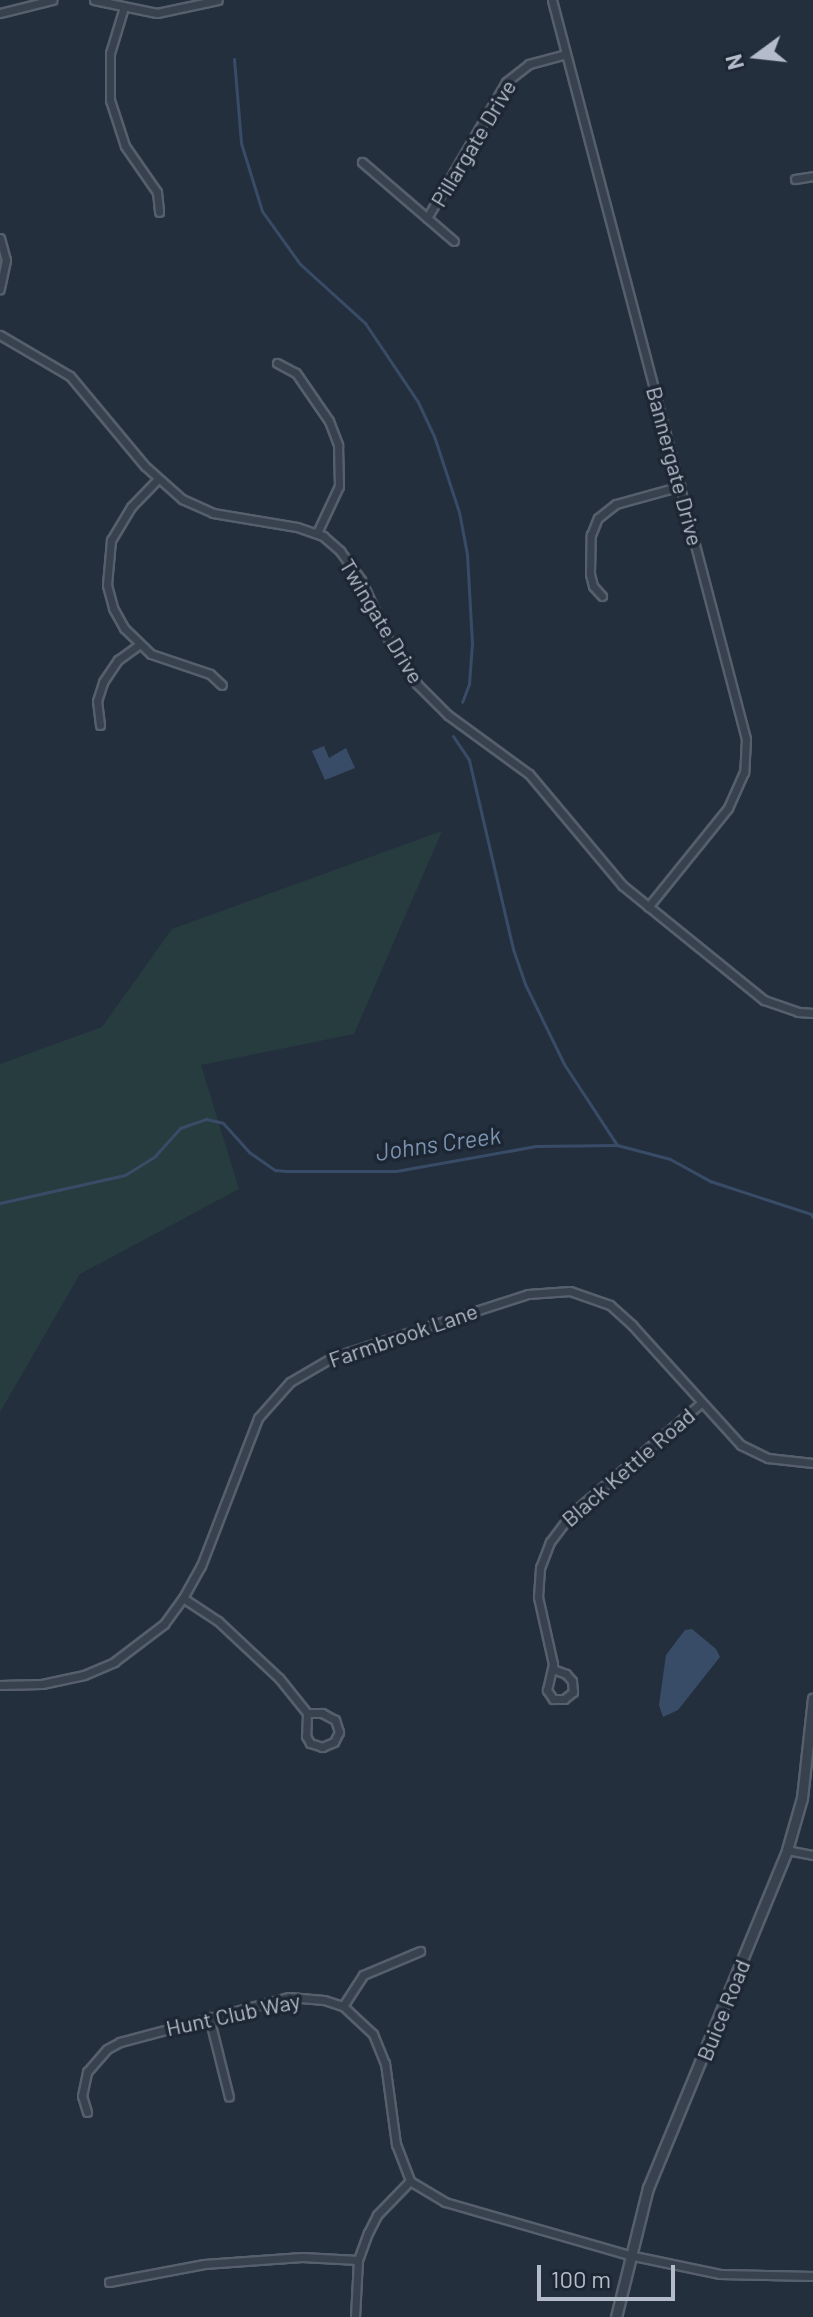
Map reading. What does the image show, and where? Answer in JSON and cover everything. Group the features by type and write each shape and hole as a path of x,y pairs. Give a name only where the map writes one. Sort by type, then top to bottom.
{"street":[{"path":"0,13 52,0"},
{"path":"94,0 169,13 218,0"},
{"name":"Bannergate Drive","path":"552,0 743,722 746,758 740,785 728,808 648,907"},
{"path":"124,7 110,53 110,100 125,146 157,192 159,212"},
{"name":"Pillargate Drive","path":"427,218 506,82 529,64 566,54"},
{"path":"362,162 454,241"},
{"path":"795,179 813,176"},
{"path":"0,238 6,260 0,289"},
{"path":"0,335 70,376 157,480 182,499 213,513 317,533 339,486 338,445 329,421 296,373 277,363"},
{"path":"157,480 121,520 107,561 107,585 113,608 139,645 164,661 210,674 222,685"},
{"path":"602,596 593,586 590,574 591,535 598,518 616,504 681,486"},
{"name":"Twingate Drive","path":"317,533 340,551 353,569 389,641 417,684 448,715 529,774 610,873 764,1000 798,1012 813,1013"},
{"path":"100,725 97,701 103,682 118,660 139,645"},
{"name":"Farmbrook Lane","path":"0,1685 61,1681 114,1662 164,1624 201,1566 245,1444 258,1418 290,1382 333,1357 528,1294 570,1291 598,1299 622,1315 729,1436 755,1453 782,1462 813,1463"},
{"name":"Black Kettle Road","path":"553,1669 566,1674 572,1681 573,1692 567,1698 550,1697 547,1685 553,1669 538,1597 540,1568 550,1542 570,1515 700,1404"},
{"path":"183,1598 251,1649 307,1713 306,1736 310,1743 322,1747 334,1742 339,1732 335,1720 322,1713 307,1713"},
{"name":"Buice Road","path":"616,2317 648,2188 787,1850 802,1798 813,1699"},
{"path":"787,1850 813,1855"},
{"path":"420,1951 363,1975 343,2006 365,2025 379,2045 385,2063 396,2144 410,2181 445,2202 629,2255 720,2274 813,2276"},
{"name":"Hunt Club Way","path":"87,2112 82,2096 84,2079 107,2049 133,2037 289,1997 312,1997 343,2006"},
{"path":"209,2017 229,2097"},
{"path":"355,2317 358,2260 377,2215 410,2181"},
{"path":"109,2282 204,2264 302,2257 358,2260"}],"green space":[{"path":"442,831 354,1034 201,1065 239,1189 80,1274 0,1412 0,1064 102,1027 172,929"}],"water":[{"path":"324,746 329,758 346,748 355,768 325,780 312,751"},
{"path":"692,1629 716,1649 720,1657 678,1710 663,1717 659,1705 666,1655 685,1630"}],"waterway":[{"path":"234,59 241,143 262,211 300,264 365,323 418,402 434,436 459,512 467,554 472,643 469,684 462,702"},
{"path":"453,736 469,760 513,949 525,984 564,1064 617,1145"},
{"name":"Johns Creek","path":"0,1203 125,1175 155,1156 180,1128 206,1119 223,1123 249,1152 275,1170 286,1171 396,1171 536,1146 617,1145 670,1159 710,1181 811,1214 813,1218"}]}
